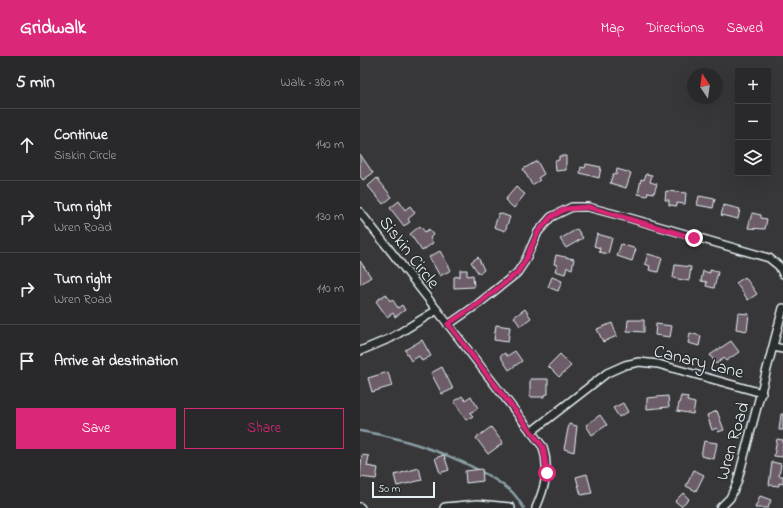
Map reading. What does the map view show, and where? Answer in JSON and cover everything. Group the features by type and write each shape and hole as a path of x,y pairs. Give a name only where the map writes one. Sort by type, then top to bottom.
{"street":[{"path":"448,324 478,304 517,273 525,261 533,240 551,217 572,207 588,207 769,258 779,266 783,274"},
{"name":"Siskin Circle","path":"360,212 543,447 547,464 546,482 536,508"},
{"name":"Wren Road","path":"720,508 730,498 737,483 762,393 783,308"},
{"name":"Siskin Circle","path":"360,351 391,338 437,310"},
{"path":"774,347 783,349"},
{"name":"Canary Lane","path":"531,432 608,373 625,365 639,362 658,364 762,393"},
{"path":"445,508 478,505 510,508"}],"building":[{"path":"360,154 373,173 363,180 360,176"},
{"path":"559,156 566,156 566,170 556,171 555,161 559,160"},
{"path":"537,161 544,174 538,178 540,180 532,185 523,169"},
{"path":"586,164 601,167 599,178 580,173 581,167 585,168"},
{"path":"617,169 631,173 626,188 610,183 613,174 616,175"},
{"path":"646,174 652,175 650,182 657,184 654,193 648,192 647,196 638,194 641,179 644,180"},
{"path":"377,178 392,197 383,204 368,186"},
{"path":"516,187 525,194 514,208 505,200"},
{"path":"666,191 686,193 685,204 677,203 677,206 669,205 669,200 665,200"},
{"path":"699,196 715,199 713,208 697,205"},
{"path":"399,201 405,210 410,206 415,213 408,219 410,222 404,226 390,208"},
{"path":"724,205 740,209 738,219 721,215"},
{"path":"499,213 510,217 505,231 494,227"},
{"path":"752,213 761,215 761,218 767,219 765,229 748,228"},
{"path":"420,226 425,232 429,229 433,235 430,238 433,243 422,251 410,234"},
{"path":"577,229 583,238 566,248 560,239"},
{"path":"597,234 612,238 608,254 599,252 600,248 594,246"},
{"path":"621,244 636,249 632,261 617,256"},
{"path":"440,251 451,270 440,276 429,257"},
{"path":"648,254 662,258 658,272 649,270 650,266 645,264"},
{"path":"556,255 574,259 572,269 567,267 565,274 555,271 557,265 554,264"},
{"path":"478,257 484,270 479,274 471,262"},
{"path":"360,261 371,277 361,284 360,284"},
{"path":"675,265 691,267 689,281 673,278"},
{"path":"460,270 467,270 467,276 473,275 474,287 454,288 454,277 460,276"},
{"path":"710,270 718,272 714,288 706,286 707,282 701,281 703,271 710,273"},
{"path":"552,277 562,281 558,291 548,287"},
{"path":"745,277 757,294 748,300 736,283"},
{"path":"386,294 390,301 392,299 398,308 402,305 405,310 395,317 393,313 387,317 376,301"},
{"path":"525,309 531,318 520,326 514,317"},
{"path":"738,313 749,314 747,331 736,329"},
{"path":"628,320 644,320 644,332 627,331"},
{"path":"612,323 617,336 603,342 597,329"},
{"path":"656,324 672,326 670,337 655,335"},
{"path":"496,325 510,327 508,342 494,340"},
{"path":"690,333 701,336 699,346 688,343"},
{"path":"422,340 431,356 422,361 419,356 411,361 405,350"},
{"path":"731,341 739,352 726,361 724,358 716,364 710,355"},
{"path":"515,351 522,361 509,370 500,356 505,353 507,356"},
{"path":"560,354 571,366 559,377 548,366"},
{"path":"442,367 453,389 442,394 431,373"},
{"path":"388,372 392,386 372,392 368,378"},
{"path":"530,379 548,379 548,394 544,395 544,397 530,397"},
{"path":"462,396 465,400 471,396 478,408 470,413 473,416 466,420 454,401"},
{"path":"668,396 669,407 647,409 647,398"},
{"path":"681,396 688,397 687,401 695,403 693,414 677,411"},
{"path":"623,403 628,412 619,417 613,408"},
{"path":"717,411 724,430 718,432 717,428 712,430 707,415"},
{"path":"781,414 783,414 783,430 779,430"},
{"path":"600,415 607,425 592,435 586,425"},
{"path":"569,424 577,426 574,452 564,449"},
{"path":"491,427 503,443 488,454 476,438"},
{"path":"777,439 783,440 783,457 774,456"},
{"path":"704,441 717,443 714,459 701,456"},
{"path":"362,455 369,456 367,466 378,468 376,479 360,477"},
{"path":"444,455 449,470 440,473 435,458"},
{"path":"772,462 781,464 779,476 783,476 783,484 779,483 779,486 769,485"},
{"path":"419,468 422,480 397,486 394,475"},
{"path":"482,469 483,481 466,483 465,471"},
{"path":"694,470 704,475 696,491 686,486"},
{"path":"587,474 592,493 581,495 576,477"},
{"path":"683,493 689,499 681,506 675,501"},
{"path":"760,496 771,500 768,508 755,508"}],"waterway":[{"path":"360,431 379,434 419,445 459,461 496,480 511,491 524,508"}],"route":[{"path":"547,473 547,464 543,447 448,324 478,304 517,273 525,261 533,240 538,232 551,217 557,212 565,209 580,206 588,207 694,238"}]}
